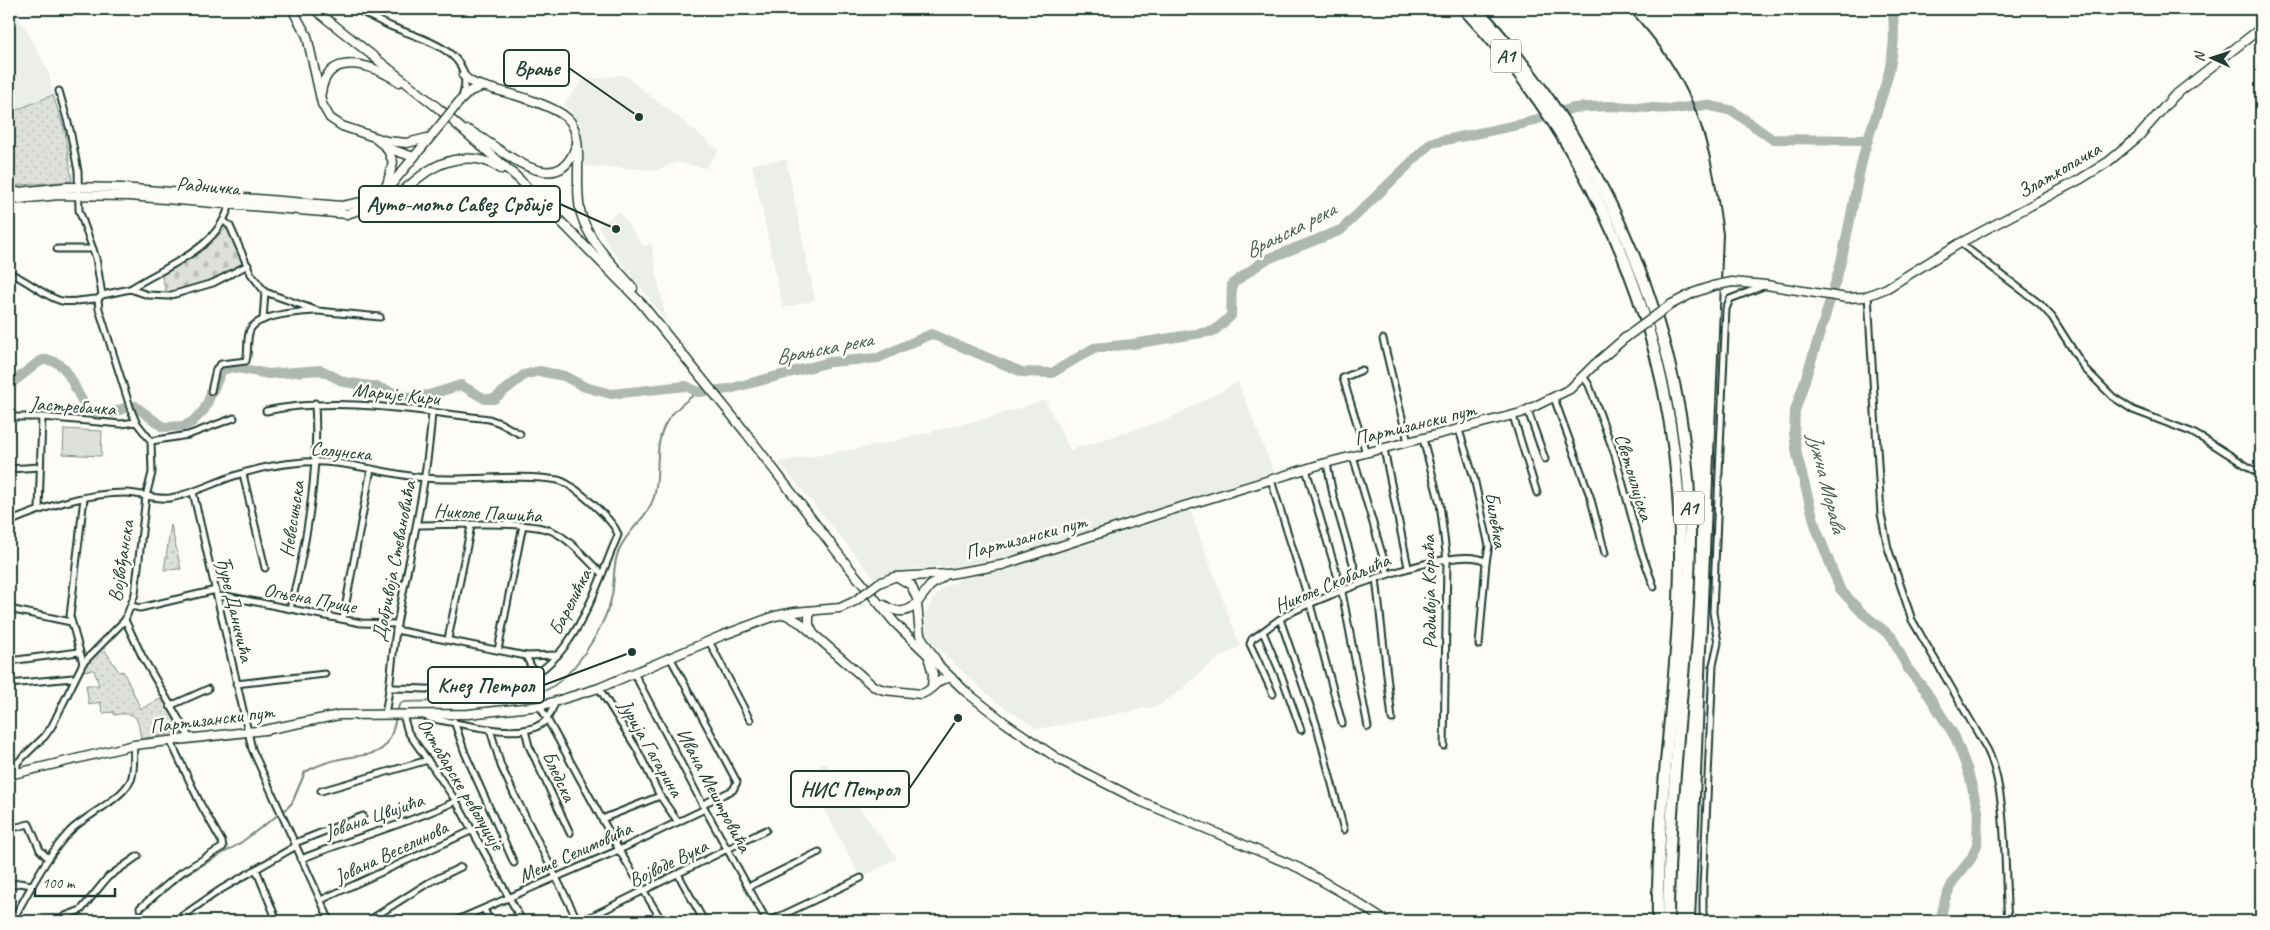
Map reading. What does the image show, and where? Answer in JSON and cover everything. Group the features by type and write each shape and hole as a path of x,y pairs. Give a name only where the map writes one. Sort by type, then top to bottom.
{"highway":[{"name":"A1","path":"1464,9 1547,104"},
{"name":"A1","path":"1477,9 1514,51 1547,104 1599,180 1630,247 1650,298 1672,376 1684,441 1690,535 1689,594 1672,804 1668,921"},
{"name":"A1","path":"1559,122 1599,203 1634,284 1663,378 1674,445 1680,562 1662,806 1658,921"}],"main road":[{"path":"292,9 307,36 321,100 326,112 336,123 374,137 407,143 429,137"},
{"path":"314,9 461,128 537,198 641,303 847,565 938,667 1004,722 1060,760 1140,801 1299,868 1343,893 1385,921"},
{"name":"Златкопачка","path":"1794,289 1848,298 1868,295 1896,283 1960,243 2093,172 2123,150 2143,132 2152,120 2185,87 2261,28"},
{"path":"321,100 322,86 327,76 336,68 349,64 374,67 405,86 415,89"},
{"path":"463,75 471,83 518,96 562,114 571,123 577,137 578,200 585,226 599,248 632,287 641,303"},
{"name":"Радничка","path":"9,193 138,189 338,214 352,213 372,205 460,101 472,89 485,86"},
{"path":"461,128 477,135 521,165 542,171 555,169 567,162 575,149 577,137"},
{"path":"374,137 388,148 414,157"},
{"path":"388,148 393,162 390,183"},
{"path":"338,214 356,215 378,208 430,168 462,159 479,159 492,163 537,198"},
{"name":"Радничка","path":"230,200 349,205 372,196 390,183"},
{"name":"Радничка","path":"9,200 78,191"},
{"name":"Партизански пут","path":"9,774 134,746 189,737 248,732 339,715 482,714 556,702 599,688 709,641 785,614 845,606 879,583 897,576 948,574 1014,562 1168,510 1306,469 1513,416 1570,389 1625,338 1670,305 1693,293 1712,286 1732,282 1794,289"},
{"path":"878,602 898,612 909,610 918,602 930,586 948,574"},
{"path":"897,576 911,585 918,602 920,635 938,667"},
{"path":"809,611 809,625 814,634"},
{"path":"785,614 814,634 877,688 921,694 928,692 941,679 951,678"},
{"path":"928,657 933,674 932,687"}],"street":[{"path":"357,9 384,23 446,49 457,61 463,75 464,89 460,101"},
{"path":"59,91 70,130 80,216 93,249 100,297 99,309 128,403 136,422 150,441 188,435 234,418"},
{"path":"9,273 18,276 61,301 100,297 130,290 208,241 224,222 230,200"},
{"path":"224,222 230,226 256,282 265,292 318,311"},
{"path":"1960,243 2040,304 2064,332 2085,369 2113,397 2133,410 2190,432 2214,445 2261,476"},
{"path":"57,249 93,249"},
{"path":"130,290 148,295 168,296 213,283 248,265"},
{"path":"9,280 18,276"},
{"path":"1703,921 1702,888 1713,665 1718,643 1713,612 1726,309 1730,299 1766,285"},
{"path":"263,320 265,292"},
{"path":"1868,295 1881,514 1888,548 1917,629 1987,749 1995,768 2000,795 2008,921"},
{"path":"211,391 216,369 221,364 246,361 250,330 263,320 286,314 318,311 380,318"},
{"path":"1383,339 1408,442"},
{"path":"1362,370 1345,375 1343,378 1366,453"},
{"name":"Светоилијска","path":"1583,376 1589,385 1615,455 1641,551 1654,587"},
{"path":"1554,398 1590,496 1605,553"},
{"name":"Марије Кири","path":"266,411 315,403 359,405 489,419 520,434"},
{"name":"Невесињска","path":"290,609 308,530 316,462 315,403"},
{"path":"1528,410 1545,459"},
{"name":"Добривоја Стевановића","path":"386,714 390,688 391,658 425,478 432,413"},
{"path":"1513,416 1537,493"},
{"name":"Јастребачка","path":"9,417 42,417 121,424 136,422"},
{"path":"39,510 42,417"},
{"name":"Билећка","path":"1459,430 1474,478 1489,546 1486,562 1480,645"},
{"name":"Радивоја Кораћа","path":"1423,439 1438,498 1447,560 1444,746"},
{"name":"Војвођанска","path":"150,441 152,473 146,496 132,606 125,620 170,706 189,737"},
{"path":"1384,449 1408,567"},
{"path":"1354,456 1388,574"},
{"name":"Солунска","path":"9,522 39,510 84,498 125,492 164,498 193,492 243,474 276,465 316,462 425,478 538,478 563,481 574,488 614,526 618,535"},
{"path":"1327,463 1332,495 1359,584"},
{"path":"9,469 40,467"},
{"path":"343,619 371,469"},
{"path":"1306,469 1342,592 1368,727"},
{"path":"243,474 264,568"},
{"path":"1271,480 1310,604 1342,722"},
{"name":"Ђуре Даничића","path":"193,492 254,755 330,921"},
{"path":"83,663 71,622 84,498"},
{"name":"Николе Пашића","path":"417,525 523,526 544,528 558,534 602,574"},
{"path":"448,639 471,526"},
{"path":"498,650 523,526"},
{"name":"Барелићка","path":"390,688 496,688 512,685 530,677 558,655 574,636 618,535"},
{"name":"Николе Скобаљића","path":"1272,694 1250,644 1280,619 1310,604 1359,584 1408,567 1447,560 1479,558 1486,562"},
{"path":"1376,578 1392,719"},
{"path":"132,606 140,608 216,590"},
{"name":"Огњена Прице","path":"217,597 367,624 398,624"},
{"path":"9,609 71,622"},
{"path":"1280,619 1316,722 1344,830"},
{"path":"17,772 17,763 45,736 52,726 83,663 125,620"},
{"path":"396,630 526,656 558,655"},
{"path":"1263,632 1301,730"},
{"path":"709,641 750,720"},
{"path":"9,661 79,652"},
{"path":"526,656 532,668 530,677"},
{"name":"Меше Селимовића","path":"456,921 467,919 509,897 556,878 678,822 737,786 728,765 670,657"},
{"name":"Ивана Мештровића","path":"634,673 704,807 769,921"},
{"path":"236,684 324,674"},
{"path":"9,684 74,678"},
{"name":"Јурија Гагарина","path":"599,688 637,749 660,796 678,822"},
{"path":"170,706 208,689"},
{"path":"547,719 556,702"},
{"path":"540,706 619,850 662,921"},
{"name":"Партизански пут","path":"421,714 432,719 454,721 490,729 525,730 539,726 547,719"},
{"name":"Октобарске револуције","path":"401,715 408,732 456,801 522,921"},
{"path":"454,721 465,753 514,863"},
{"path":"490,729 501,766 578,921"},
{"name":"Бледска","path":"525,730 528,746 570,833"},
{"path":"140,908 182,872 223,847 170,740"},
{"path":"12,921 48,858 72,829 126,787 132,774 134,746"},
{"path":"321,790 428,760"},
{"path":"602,819 660,796"},
{"name":"Јована Цвијића","path":"302,859 338,844 356,840 410,820 456,801"},
{"name":"Јована Цвијића","path":"175,921 220,890 295,845 363,816"},
{"path":"9,829 29,824 40,850 48,858"},
{"name":"Јована Веселинова","path":"321,900 473,830"},
{"name":"Војводе Вука","path":"582,921 766,830"},
{"path":"748,887 819,852"},
{"path":"60,921 65,916 81,910 108,877 138,856"},
{"path":"368,921 428,883 460,867"},
{"path":"256,869 277,921"},
{"path":"678,874 704,921"},
{"path":"769,921 861,878"},
{"path":"9,886 24,883 32,885"},
{"path":"484,909 490,921"}],"shaded area":[{"path":"9,9 14,9 32,40 49,74 53,95 9,113"},
{"path":"624,75 719,150 706,168 676,162 658,170 585,166 581,125 564,104 583,80"},
{"path":"786,159 815,300 783,308 752,164"},
{"path":"619,212 643,246 651,244 666,321 609,246 598,226"},
{"path":"1238,382 1276,478 1188,505 1240,646 1213,662 1178,692 1158,706 1038,729 996,702 935,646 927,634 926,614 932,600 944,587 960,580 960,566 911,569 890,573 875,579 779,462 879,445 995,416 1045,400 1070,450 1167,420"},
{"path":"826,763 897,858 861,878 805,773"}],"green space":[{"path":"53,95 65,132 72,181 9,186 9,113"},
{"path":"225,229 229,229 243,263 210,282 167,294 161,274 202,250"},
{"path":"64,429 102,431 101,456 63,454"},
{"path":"171,525 181,569 164,570"},
{"path":"103,647 119,672 123,671 141,709 162,698 180,728 179,732 141,739 137,721 132,715 114,715 114,712 103,713 100,702 89,705 86,685 99,685 94,670 80,671"}],"waterway":[{"name":"Јужна Морава","path":"1892,9 1894,28 1891,64 1864,153 1838,273 1795,411 1794,433 1797,455 1816,528 1840,589 1861,612 1892,637 1908,669 1926,691 1955,737 1968,771 1978,811 1977,845 1971,859 1954,880 1945,899 1940,921"},
{"name":"Врањска река","path":"9,384 40,361 54,361 62,366 68,374 90,410 103,415 135,406 163,427 184,426 192,422 204,410 222,370 233,367 268,374 321,370 344,382 377,387 410,398 429,395 461,385 485,399 494,399 524,375 539,371 564,376 585,387 611,394 686,386 698,392 729,389 830,362 878,358 931,334 1022,372 1052,373 1094,348 1133,344 1214,331 1231,316 1232,284 1265,260 1341,230 1431,143 1522,124 1573,108 1608,106 1674,109 1706,105 1733,111 1772,139 1868,140"},
{"path":"397,713 399,705 403,702 485,700 539,693 551,687 575,666 603,622 612,595 615,562 619,550 627,536 647,512 654,497 657,482 659,444 664,426 675,411 698,392"},
{"path":"133,921 166,889 182,877 239,844 286,809 292,803 305,772 319,765 366,755 380,750 390,739 396,717"}],"railway":[{"path":"1628,9 1651,35 1670,61 1685,87 1696,113 1712,169 1723,234 1695,921"}],"place":[{"name":"Врање","path":"639,117"},
{"name":"Ауто-мото Савез Србије","path":"616,229"},
{"name":"Кнез Петрол","path":"632,652"},
{"name":"НИС Петрол","path":"958,718"}]}
